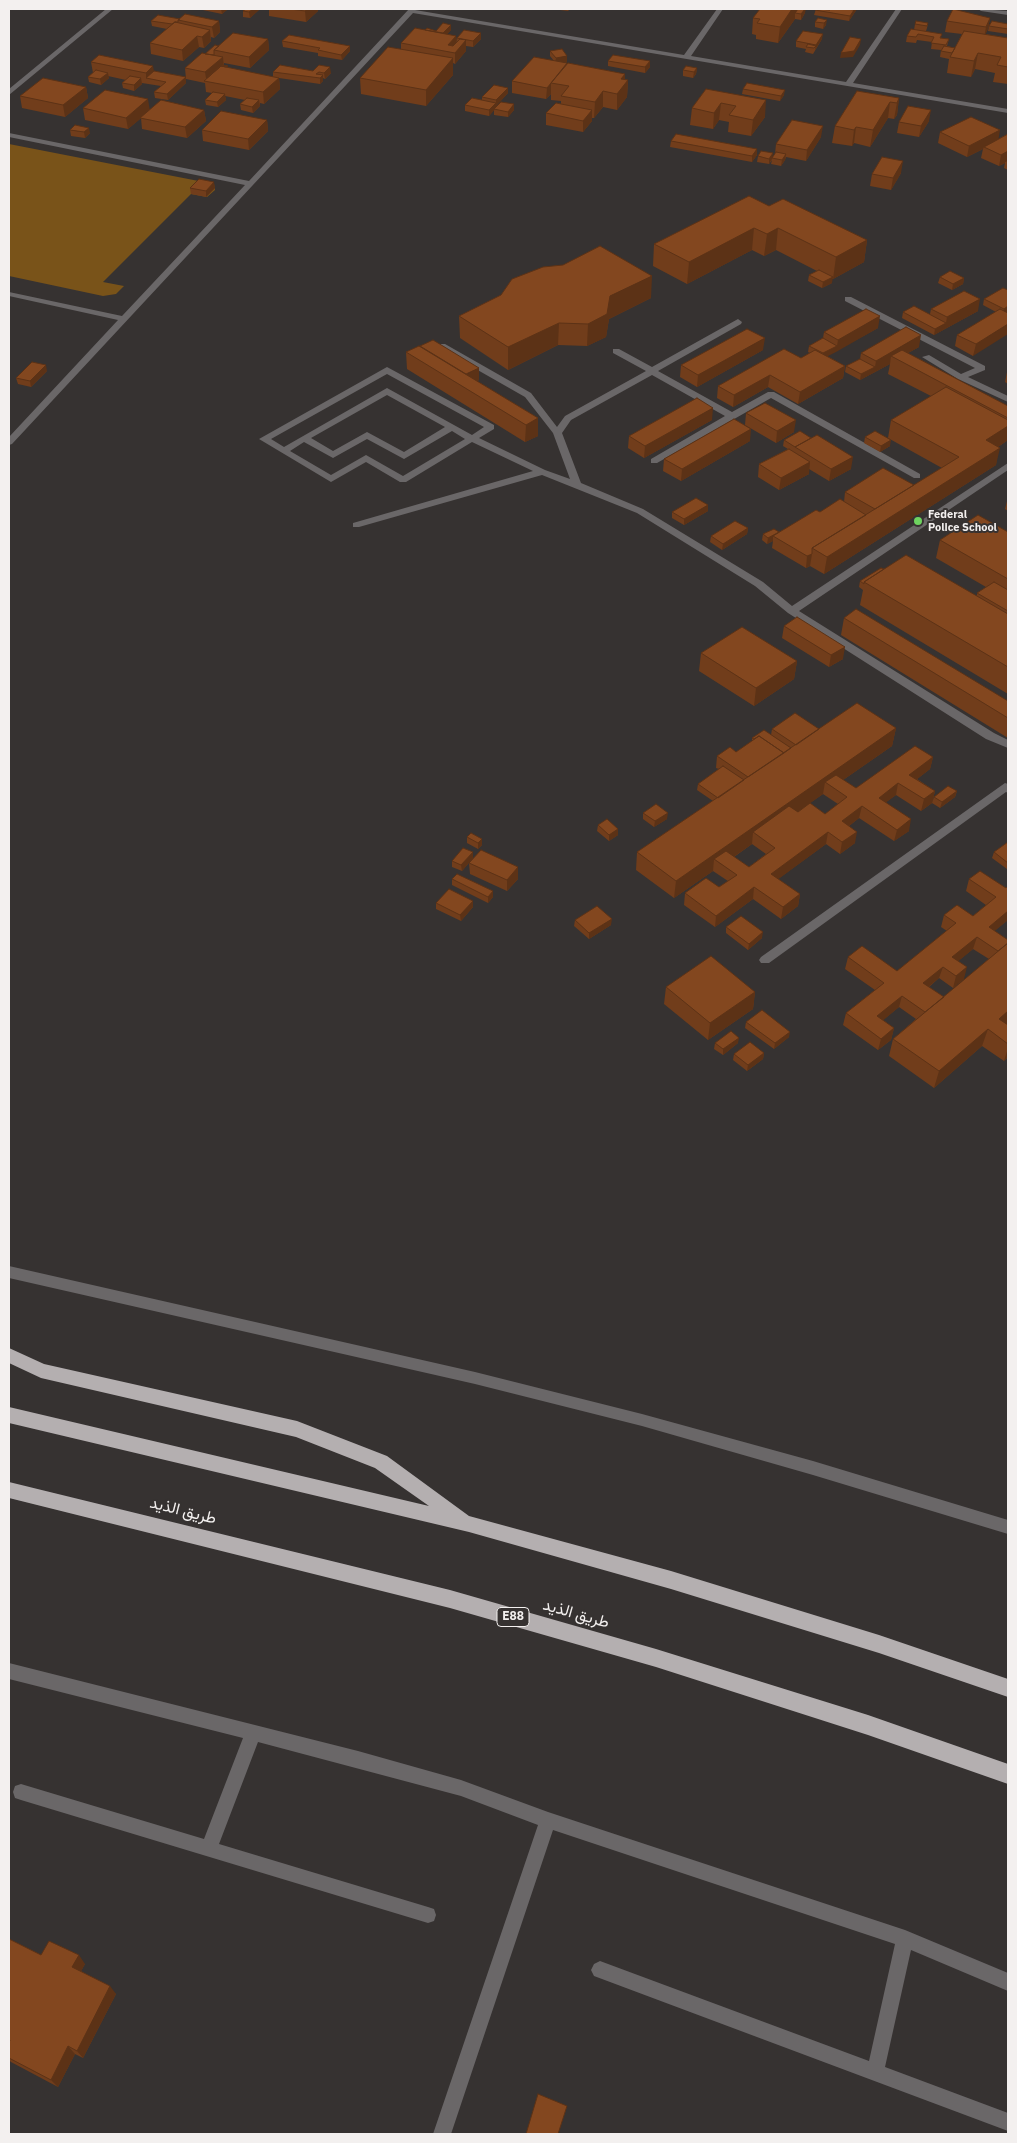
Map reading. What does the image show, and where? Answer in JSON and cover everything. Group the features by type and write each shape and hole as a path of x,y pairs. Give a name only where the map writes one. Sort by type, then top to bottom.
{"highway":[{"path":"9,1355 41,1371 297,1429 381,1462 470,1524"},
{"path":"9,1415 470,1524 690,1586 879,1644 1008,1688"},
{"name":"طريق الذيد","path":"9,1490 250,1548 468,1604 674,1664 868,1725 1008,1774"}],"street":[{"path":"9,93 110,9"},
{"path":"686,57 720,9"},
{"path":"848,84 899,9"},
{"path":"981,9 1008,13"},
{"path":"9,442 412,10 1008,111"},
{"path":"9,136 249,183"},
{"path":"9,294 123,319"},
{"path":"848,299 982,368 961,377"},
{"path":"558,433 568,418 738,322"},
{"path":"441,346 528,395 558,433 577,485"},
{"path":"616,351 732,416"},
{"path":"926,357 961,377 1008,399"},
{"path":"387,370 492,426 471,438 403,480 366,458 332,479 264,439 387,370"},
{"path":"285,450 387,391 471,438 542,472 640,511 759,584 792,610 990,736 1008,744"},
{"path":"654,461 771,394 917,476"},
{"path":"304,438 333,455 367,435 404,456 452,427"},
{"path":"792,610 1008,466"},
{"path":"356,525 542,472"},
{"path":"765,960 1005,786 1008,789"},
{"path":"9,1272 476,1378 642,1420 813,1468 1008,1527"},
{"path":"9,1671 358,1759 461,1788 548,1820 905,1939 1008,1982"},
{"path":"209,1849 253,1733"},
{"path":"21,1792 428,1915"},
{"path":"442,2134 548,1820"},
{"path":"875,2073 905,1939"},
{"path":"600,1970 1008,2122"}],"shaded area":[{"path":"9,144 214,184 215,190 207,197 191,194 103,282 124,286 116,294 103,296 9,276"}],"building":[{"path":"253,9 249,12 243,11"},
{"path":"290,9 308,9 305,11"},
{"path":"760,9 792,9 780,27 757,23 760,19 753,18"},
{"path":"798,9 805,9 801,14 795,13"},
{"path":"816,9 846,9 854,10 850,16"},
{"path":"953,9 990,18 986,27 947,21"},
{"path":"185,14 219,21 212,27 178,20"},
{"path":"158,15 180,19 172,24 151,21"},
{"path":"818,18 827,20 824,23 815,22"},
{"path":"916,21 928,23 927,26 915,24"},
{"path":"992,21 1008,24 1008,29 989,26"},
{"path":"175,22 210,30 202,37 197,36 182,50 150,43"},
{"path":"443,23 451,25 443,33 425,30 427,28 436,31"},
{"path":"415,28 456,36 448,45 453,46 460,39 466,40 455,53 401,43"},
{"path":"911,29 942,34 940,38 949,39 946,45 931,43 934,37 918,34 916,37 907,36"},
{"path":"464,30 481,33 473,41 457,38"},
{"path":"803,31 823,34 816,45 796,41"},
{"path":"964,31 1008,38 1008,67 997,65 1001,57 978,53 974,61 950,57"},
{"path":"233,33 268,39 249,57 214,50"},
{"path":"289,35 350,46 341,55 318,50 320,48 282,41"},
{"path":"850,37 861,39 854,51 841,53"},
{"path":"808,44 816,46 814,48 806,47"},
{"path":"215,45 219,46 214,50 214,55 205,54"},
{"path":"944,46 955,48 952,53 941,51"},
{"path":"388,47 453,58 426,90 360,78"},
{"path":"562,49 567,56 556,58 550,51"},
{"path":"202,53 223,57 205,72 185,68"},
{"path":"99,55 153,66 146,73 91,62"},
{"path":"613,55 650,61 645,67 608,61"},
{"path":"534,57 567,63 547,88 512,81"},
{"path":"568,63 625,74 621,79 628,80 617,94 603,91 595,102 561,96 569,86 551,83"},
{"path":"221,65 228,66 221,66 206,78"},
{"path":"280,65 313,71 319,65 330,67 324,73 319,72 316,74 323,75 320,78 273,72"},
{"path":"221,66 279,78 263,92 204,81"},
{"path":"686,66 697,68 694,72 683,70"},
{"path":"96,70 108,73 100,79 88,77"},
{"path":"154,71 186,77 167,94 154,92 166,82 146,78"},
{"path":"130,76 141,78 134,85 122,83"},
{"path":"43,78 86,87 63,105 20,96"},
{"path":"747,83 785,90 781,96 743,89"},
{"path":"494,85 508,88 496,100 482,97"},
{"path":"706,89 766,100 753,120 729,115 736,106 721,103 714,113 692,108"},
{"path":"105,90 148,99 126,118 83,108"},
{"path":"857,91 899,98 897,103 890,102 873,130 856,127 854,130 835,126"},
{"path":"213,92 225,94 217,102 205,100"},
{"path":"247,98 259,100 252,107 240,104"},
{"path":"472,98 496,103 489,110 465,105"},
{"path":"161,100 204,110 185,127 140,118"},
{"path":"501,102 514,104 508,112 494,109"},
{"path":"556,103 592,110 583,121 546,113"},
{"path":"908,106 931,110 921,126 899,122"},
{"path":"221,111 267,120 248,139 202,130"},
{"path":"971,117 1000,130 969,146 940,132"},
{"path":"792,120 823,126 807,150 776,144"},
{"path":"75,125 89,128 84,132 70,130"},
{"path":"676,134 757,149 752,156 671,141"},
{"path":"1008,134 1008,151 1001,155 984,147"},
{"path":"761,151 773,153 769,159 758,156"},
{"path":"776,152 786,154 782,160 772,158"},
{"path":"882,157 903,161 893,178 872,174"},
{"path":"199,179 214,182 206,191 190,188"},
{"path":"749,196 769,206 783,199 867,240 836,257 778,228 767,234 754,228 689,262 654,244"},
{"path":"600,246 652,276 610,296 607,314 588,324 559,323 508,347 459,316 501,295 512,279 543,267 563,265"},
{"path":"819,270 833,277 823,282 809,275"},
{"path":"950,271 964,278 953,284 940,277"},
{"path":"1003,288 1008,290 1008,306 1004,309 984,299"},
{"path":"964,291 980,299 947,317 931,309"},
{"path":"914,306 946,323 935,329 903,312"},
{"path":"866,309 880,316 838,340 824,332"},
{"path":"1000,309 1008,313 1008,324 976,344 957,335"},
{"path":"906,327 921,335 876,361 861,353"},
{"path":"747,329 765,338 698,375 681,365"},
{"path":"823,338 837,346 823,353 809,346"},
{"path":"433,340 479,368 466,374 420,346"},
{"path":"419,346 538,418 526,425 406,352"},
{"path":"784,349 801,358 815,350 845,366 800,392 770,375 734,395 718,386"},
{"path":"902,350 1008,406 1008,418 891,356"},
{"path":"860,359 875,367 861,374 846,366"},
{"path":"32,362 46,365 30,381 16,378"},
{"path":"946,387 1008,420 1008,426 986,440 1000,448 827,557 812,548 959,457 891,420"},
{"path":"697,398 713,408 645,446 629,436"},
{"path":"765,403 796,420 777,431 746,413"},
{"path":"734,419 751,429 682,469 664,459"},
{"path":"800,431 811,438 795,447 784,440"},
{"path":"875,431 891,440 881,446 865,437"},
{"path":"817,435 853,457 831,469 795,447"},
{"path":"789,449 810,462 781,478 759,464"},
{"path":"883,468 914,485 875,509 845,492"},
{"path":"696,498 708,505 684,519 672,512"},
{"path":"840,499 866,515 812,548 812,554 807,556 773,536 816,510 820,512"},
{"path":"978,515 1008,532 1008,579 940,540"},
{"path":"735,521 748,528 723,544 711,536"},
{"path":"774,529 779,532 768,538 763,534"},
{"path":"906,555 1008,614 1008,667 864,582"},
{"path":"881,568 884,569 864,582 864,584 860,581"},
{"path":"994,582 1008,590 1008,611 977,593"},
{"path":"856,609 1008,701 1008,718 844,618"},
{"path":"797,617 845,647 831,655 784,626"},
{"path":"742,627 797,661 756,688 701,653"},
{"path":"857,703 896,728 676,881 637,852"},
{"path":"795,713 819,729 796,745 772,729"},
{"path":"764,730 791,748 784,753 759,736 754,739 752,738"},
{"path":"759,736 784,753 748,777 717,756 730,747 736,752"},
{"path":"915,746 933,757 909,775 935,791 924,799 898,783 879,798 911,819 897,830 862,806 842,821 857,832 842,842 828,832 771,874 800,894 783,907 754,887 716,916 685,893 706,878 719,887 737,875 714,859 726,851 749,867 775,848 753,832 789,806 798,812 810,803 825,814 847,797 825,782 836,775 856,788"},
{"path":"723,766 744,780 718,798 698,784"},
{"path":"948,786 957,791 942,802 934,797"},
{"path":"656,804 668,813 655,821 643,813"},
{"path":"607,819 618,829 609,835 598,825"},
{"path":"471,833 482,839 478,843 467,837"},
{"path":"1008,842 1008,863 994,852"},
{"path":"463,848 473,852 461,865 452,861"},
{"path":"481,850 518,867 507,880 469,863"},
{"path":"980,871 1006,888 1008,886 1008,911 989,927 1008,940 1008,943 998,951 977,937 952,957 967,967 956,976 943,967 923,983 944,997 925,1012 902,996 877,1016 894,1028 881,1039 846,1013 884,983 848,957 862,946 897,971 956,923 944,915 957,905 973,916 996,897 969,879"},
{"path":"457,874 493,891 488,897 452,879"},
{"path":"449,889 473,901 460,915 436,903"},
{"path":"597,906 612,919 589,933 575,920"},
{"path":"741,916 763,932 749,944 726,927"},
{"path":"1008,943 1008,1011 999,1019 1008,1025 1008,1044 988,1029 939,1071 893,1039"},
{"path":"711,956 755,992 710,1023 666,987"},
{"path":"762,1010 790,1032 775,1043 746,1022"},
{"path":"731,1031 739,1038 723,1049 715,1043"},
{"path":"750,1042 764,1053 748,1065 734,1054"},
{"path":"9,1939 41,1955 49,1941 79,1955 72,1967 110,1986 77,2051 68,2046 51,2080 9,2058"},
{"path":"538,2094 567,2106 558,2134 526,2134"}],"place":[{"name":"Federal Police School","path":"918,521"}]}
